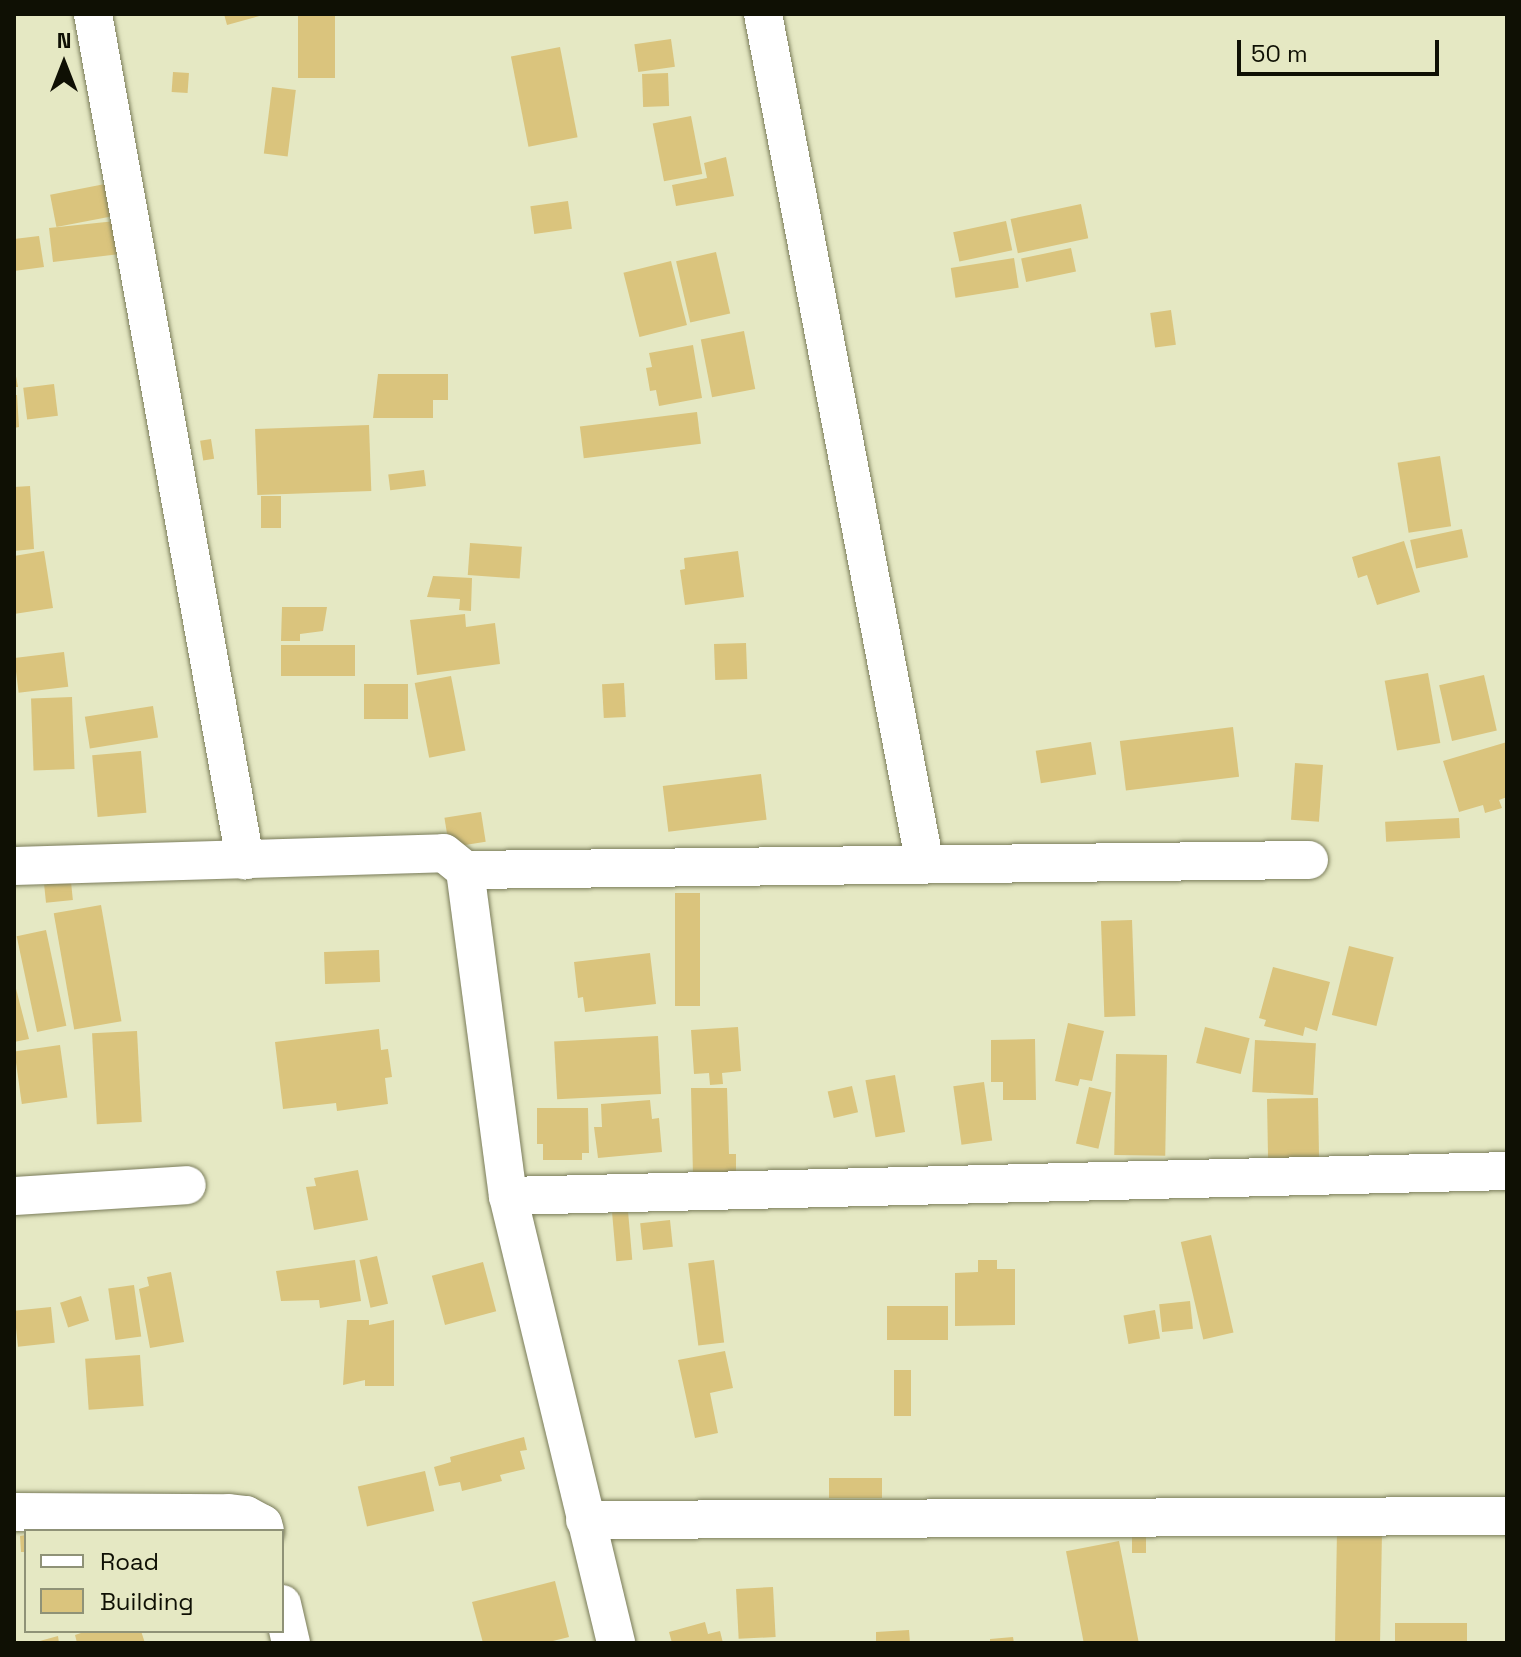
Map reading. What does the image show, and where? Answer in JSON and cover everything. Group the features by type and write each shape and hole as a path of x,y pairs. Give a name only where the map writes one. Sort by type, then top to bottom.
{"street":[{"path":"93,14 245,860"},
{"path":"763,14 925,865"},
{"path":"14,866 444,853 465,870 1309,860"},
{"path":"465,870 508,1196 616,1643"},
{"path":"508,1196 1507,1171"},
{"path":"14,1196 187,1185"},
{"path":"14,1512 229,1513 263,1524 264,1529"},
{"path":"585,1520 1507,1516"},
{"path":"284,1613 291,1643"}],"building":[{"path":"224,14 263,14 263,15 227,25"},
{"path":"298,14 335,14 335,78 298,78"},
{"path":"671,39 675,67 638,72 634,44"},
{"path":"560,47 578,137 528,147 511,57"},
{"path":"173,72 189,73 188,93 172,92"},
{"path":"668,73 669,106 643,107 642,74"},
{"path":"272,87 296,90 288,156 264,154"},
{"path":"691,116 702,174 664,181 653,123"},
{"path":"726,157 734,196 676,206 672,185 707,178 704,163"},
{"path":"110,183 116,215 56,227 50,195"},
{"path":"568,201 572,229 534,234 530,206"},
{"path":"1081,204 1088,238 1018,253 1011,219"},
{"path":"125,220 120,254 53,262 49,228"},
{"path":"1006,221 1012,250 959,262 953,232"},
{"path":"39,236 44,267 14,271 14,239"},
{"path":"1071,248 1076,271 1026,282 1021,259"},
{"path":"716,252 730,313 690,323 676,261"},
{"path":"1014,258 1019,288 955,298 951,268"},
{"path":"671,261 687,325 639,337 623,273"},
{"path":"1171,310 1176,345 1155,348 1150,313"},
{"path":"744,331 755,389 712,397 701,339"},
{"path":"693,345 702,398 659,406 656,390 650,391 646,368 652,367 649,353"},
{"path":"14,366 18,387 14,387"},
{"path":"378,374 448,374 448,400 433,400 433,418 373,418"},
{"path":"54,384 58,416 27,420 23,388"},
{"path":"14,395 17,395 19,427 14,428"},
{"path":"697,412 701,444 584,458 580,426"},
{"path":"369,425 371,491 257,495 255,429"},
{"path":"211,439 214,459 203,460 200,441"},
{"path":"1440,456 1451,526 1409,533 1398,463"},
{"path":"424,470 426,486 390,490 388,474"},
{"path":"30,486 34,549 14,551 14,487"},
{"path":"261,496 281,496 281,528 261,528"},
{"path":"1462,529 1468,557 1416,568 1410,540"},
{"path":"1404,541 1420,592 1377,605 1367,575 1358,578 1352,557"},
{"path":"470,543 522,547 520,579 468,575"},
{"path":"44,551 53,608 14,614 14,556"},
{"path":"738,551 744,597 685,605 680,570 685,569 684,558"},
{"path":"433,576 472,578 471,611 459,610 460,599 427,597"},
{"path":"282,607 327,607 323,631 300,634 300,641 281,641"},
{"path":"465,614 466,627 495,623 500,664 417,675 410,620"},
{"path":"746,643 747,679 715,680 714,644"},
{"path":"281,645 355,645 355,676 281,676"},
{"path":"64,652 68,687 19,693 14,658"},
{"path":"1428,673 1440,743 1397,751 1385,681"},
{"path":"1484,675 1497,731 1452,741 1439,685"},
{"path":"451,676 466,751 429,758 415,683"},
{"path":"624,683 626,717 604,718 602,684"},
{"path":"364,684 408,684 408,719 364,719"},
{"path":"72,697 75,769 34,770 31,698"},
{"path":"153,706 158,738 90,748 85,717"},
{"path":"1233,727 1239,777 1126,791 1120,741"},
{"path":"1091,742 1096,775 1041,783 1036,751"},
{"path":"1507,742 1507,797 1499,800 1502,808 1485,813 1483,805 1459,812 1443,761"},
{"path":"141,751 146,813 98,817 92,755"},
{"path":"1295,763 1323,765 1319,822 1291,820"},
{"path":"761,774 767,820 668,832 663,786"},
{"path":"481,812 486,842 449,847 444,818"},
{"path":"1459,818 1460,838 1386,842 1385,822"},
{"path":"71,882 73,900 46,903 44,885"},
{"path":"675,893 700,893 700,1006 675,1006"},
{"path":"101,905 121,1021 74,1030 54,913"},
{"path":"1132,920 1135,1016 1104,1017 1101,921"},
{"path":"46,930 66,1026 37,1032 17,936"},
{"path":"1349,946 1394,957 1376,1026 1332,1015"},
{"path":"379,950 380,982 325,984 324,952"},
{"path":"650,953 656,1004 585,1012 583,997 578,998 574,962"},
{"path":"1273,967 1330,982 1317,1031 1305,1027 1303,1036 1264,1026 1266,1020 1259,1018"},
{"path":"14,981 29,1039 14,1042"},
{"path":"1068,1023 1104,1031 1092,1081 1080,1079 1078,1086 1055,1081"},
{"path":"738,1027 741,1071 722,1073 723,1084 710,1085 709,1073 694,1074 691,1030"},
{"path":"1205,1027 1250,1038 1241,1074 1196,1063"},
{"path":"379,1029 381,1050 388,1049 392,1077 385,1078 388,1104 337,1111 336,1103 283,1109 275,1042"},
{"path":"137,1031 142,1122 97,1124 92,1033"},
{"path":"658,1036 661,1094 557,1099 554,1041"},
{"path":"1035,1039 1036,1100 1003,1100 1003,1082 991,1082 991,1040"},
{"path":"1255,1040 1316,1043 1313,1095 1252,1092"},
{"path":"60,1045 67,1097 22,1104 14,1051"},
{"path":"1116,1054 1167,1055 1165,1156 1114,1155"},
{"path":"895,1075 905,1132 876,1137 865,1080"},
{"path":"984,1082 992,1140 962,1145 953,1086"},
{"path":"852,1086 858,1112 834,1118 828,1092"},
{"path":"1089,1087 1111,1092 1098,1149 1076,1144"},
{"path":"691,1088 727,1088 729,1154 736,1154 736,1175 693,1176"},
{"path":"1318,1098 1319,1169 1268,1170 1267,1099"},
{"path":"650,1100 652,1119 659,1118 662,1152 598,1158 594,1127 602,1127 601,1104"},
{"path":"537,1108 588,1108 589,1153 582,1153 582,1160 543,1160 543,1144 537,1144"},
{"path":"358,1170 368,1220 314,1230 306,1187 316,1186 314,1178"},
{"path":"628,1211 632,1260 616,1261 612,1212"},
{"path":"670,1220 673,1247 643,1250 640,1223"},
{"path":"1211,1235 1233,1332 1203,1339 1181,1242"},
{"path":"377,1256 388,1304 370,1308 359,1260"},
{"path":"355,1260 361,1301 320,1308 319,1300 281,1301 276,1271"},
{"path":"714,1260 724,1342 698,1346 688,1263"},
{"path":"978,1260 997,1260 997,1269 1015,1269 1015,1325 955,1326 955,1273 978,1272"},
{"path":"483,1262 496,1311 445,1325 432,1276"},
{"path":"171,1272 184,1342 150,1348 139,1289 149,1286 147,1277"},
{"path":"134,1285 141,1336 115,1340 108,1289"},
{"path":"81,1296 89,1321 68,1328 60,1303"},
{"path":"1190,1301 1193,1329 1162,1332 1159,1304"},
{"path":"887,1306 948,1306 948,1340 887,1340"},
{"path":"51,1307 55,1343 18,1347 14,1311"},
{"path":"1155,1310 1160,1339 1129,1344 1123,1316"},
{"path":"347,1320 369,1320 369,1325 394,1320 394,1386 365,1386 365,1380 343,1385"},
{"path":"725,1351 733,1388 710,1393 718,1433 695,1438 678,1360"},
{"path":"140,1355 144,1406 89,1410 85,1359"},
{"path":"894,1370 911,1370 911,1416 894,1416"},
{"path":"524,1437 527,1450 520,1451 525,1469 500,1475 502,1481 462,1491 460,1482 439,1486 434,1467 451,1462 450,1457"},
{"path":"425,1471 434,1511 367,1526 358,1487"},
{"path":"829,1478 882,1478 882,1498 829,1498"},
{"path":"1337,1531 1382,1532 1380,1643 1335,1643"},
{"path":"1132,1533 1146,1533 1146,1553 1132,1553"},
{"path":"24,1535 24,1552 21,1552 20,1536"},
{"path":"1119,1541 1139,1643 1084,1643 1066,1551"},
{"path":"555,1581 569,1637 545,1643 483,1643 472,1602"},
{"path":"773,1587 776,1637 739,1639 736,1589"},
{"path":"705,1622 708,1634 720,1631 723,1643 672,1643 669,1632"},
{"path":"1395,1623 1467,1623 1467,1643 1395,1643"},
{"path":"909,1630 910,1643 876,1643 876,1632"},
{"path":"142,1633 145,1643 77,1643 75,1635"},
{"path":"58,1636 59,1643 36,1643 36,1642"},
{"path":"1013,1637 1014,1643 990,1643 990,1639"}]}
